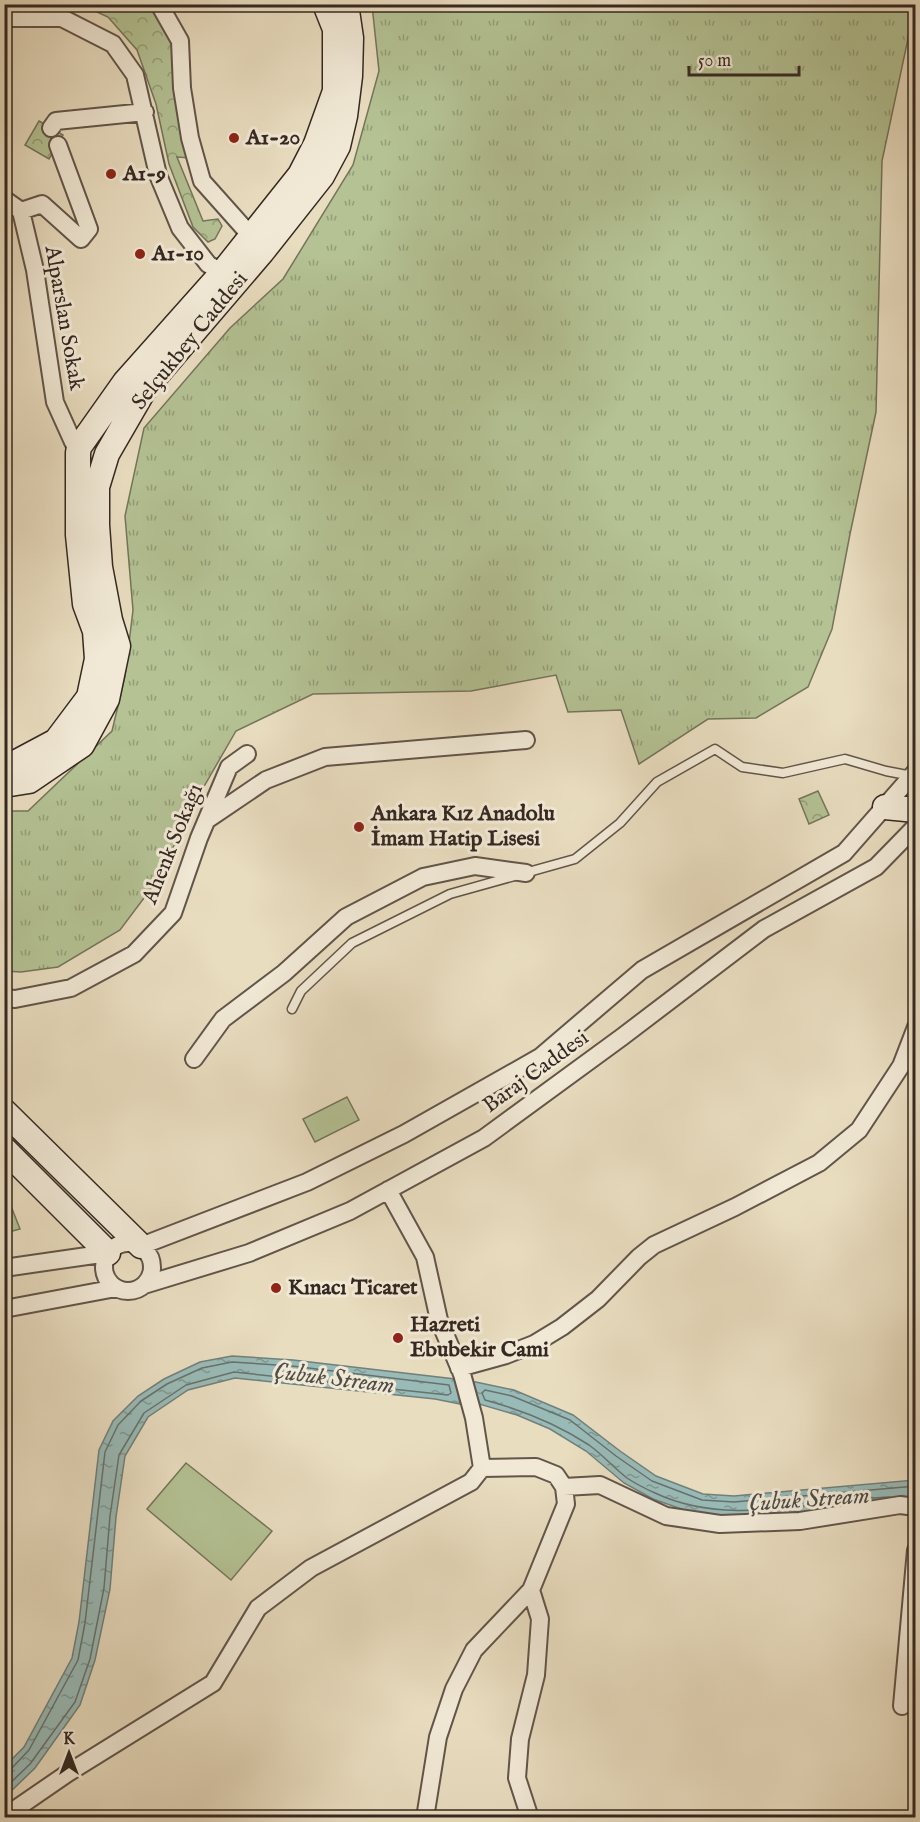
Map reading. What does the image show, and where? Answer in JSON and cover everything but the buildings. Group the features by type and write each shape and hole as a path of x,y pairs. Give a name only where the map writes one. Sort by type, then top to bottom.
{"street":[{"path":"159,4 180,41 182,88 190,138 202,181 251,236"},
{"name":"Selçukbey Caddesi","path":"4,765 11,765 56,741 89,697 97,659 95,631 85,604 78,535 78,453 80,447 125,382 222,273 300,175 316,144 335,91 335,29 325,4"},
{"name":"Selçukbey Caddesi","path":"4,785 29,781 82,745 107,699 118,646 110,620 100,567 97,525 98,487 107,454 144,390 262,252 322,176 338,146 345,116 350,76 351,38 346,4"},
{"path":"4,16 62,18 113,44 135,75 158,175 180,228 208,264 222,273"},
{"path":"51,128 56,120 145,112"},
{"path":"4,199 21,211 42,204 81,239 89,229 58,145"},
{"name":"Alparslan Sokak","path":"21,211 35,270 55,402 73,442 80,447"},
{"path":"206,821 266,780 325,757 526,740"},
{"name":"Ahenk Sokağı","path":"4,998 15,999 71,988 134,954 173,913 206,821 229,767 247,754"},
{"name":"Baraj Caddesi","path":"141,1246 307,1182 404,1134 540,1057 642,970 844,853 914,774"},
{"path":"885,807 915,810"},
{"name":"Baraj Caddesi","path":"144,1285 249,1253 350,1211 484,1138 764,929 876,867 915,826"},
{"path":"194,1059 223,1019 284,973 346,917 423,878 475,866 526,873"},
{"path":"460,1371 534,1344 562,1327 598,1299 654,1245 735,1207 819,1163 859,1130 901,1066 915,1027"},
{"path":"4,1111 146,1251 152,1265 149,1279 144,1285 134,1290 116,1288 4,1310"},
{"path":"4,1149 108,1253"},
{"path":"4,1817 68,1773 213,1683 258,1608 311,1568 471,1482 482,1468 474,1418 460,1371 439,1320 425,1257 388,1190"},
{"path":"116,1288 105,1276 103,1268 108,1253 119,1244 127,1242 141,1246"},
{"path":"4,1268 108,1253"},
{"path":"425,1818 438,1737 454,1689 474,1650 531,1590 566,1504 564,1487 556,1475 536,1467 482,1468"},
{"path":"564,1487 600,1485 666,1516 720,1524 800,1521 900,1505 915,1507"},
{"path":"902,1706 915,1550"},
{"path":"530,1818 517,1778 520,1739 536,1675 540,1619 531,1590"}],"lane":[{"path":"292,1009 301,991 352,944 450,894 575,860 620,823 657,782 715,749 742,767 783,773 845,759 886,771 914,774"}],"green space":[{"path":"159,4 179,39 192,158 177,157 203,221 218,219 222,226 215,239 208,242 193,227 169,164 156,104 137,50 108,17 82,5"},
{"path":"372,5 913,5 912,20 882,161 876,412 832,629 808,687 756,718 708,719 639,764 621,710 568,712 556,675 471,691 313,694 236,731 191,809 159,878 120,930 58,967 21,972 5,971 5,811 28,811 112,731 125,676 133,610 125,516 144,428 230,328 283,279 353,165 379,71"},
{"path":"39,121 63,135 49,159 25,145"},
{"path":"818,791 829,815 809,824 799,799"},
{"path":"347,1097 359,1120 315,1142 303,1119"},
{"path":"4,1196 7,1196 20,1229 5,1233"},
{"path":"186,1463 272,1531 231,1580 147,1509"}],"water":[{"name":"Çubuk Stream","path":"232,1356 293,1360 455,1379 460,1404 435,1399 235,1378 188,1390 148,1417 125,1456 116,1517 110,1589 95,1660 80,1705 35,1768 5,1797 5,1766 24,1747 72,1658 79,1622 99,1450 113,1421 138,1396 164,1379 200,1362"},
{"name":"Çubuk Stream","path":"471,1381 514,1390 573,1415 656,1476 703,1494 734,1496 915,1480 915,1502 884,1503 739,1518 690,1512 653,1499 624,1483 586,1451 550,1429 517,1415 479,1404"}],"place":[{"name":"A1-20","path":"234,138"},
{"name":"A1-9","path":"111,174"},
{"name":"A1-10","path":"140,254"},
{"name":"Ankara Kız Anadolu İmam Hatip Lisesi","path":"359,827"},
{"name":"Kınacı Ticaret","path":"276,1288"},
{"name":"Hazreti Ebubekir Cami","path":"398,1338"}]}
